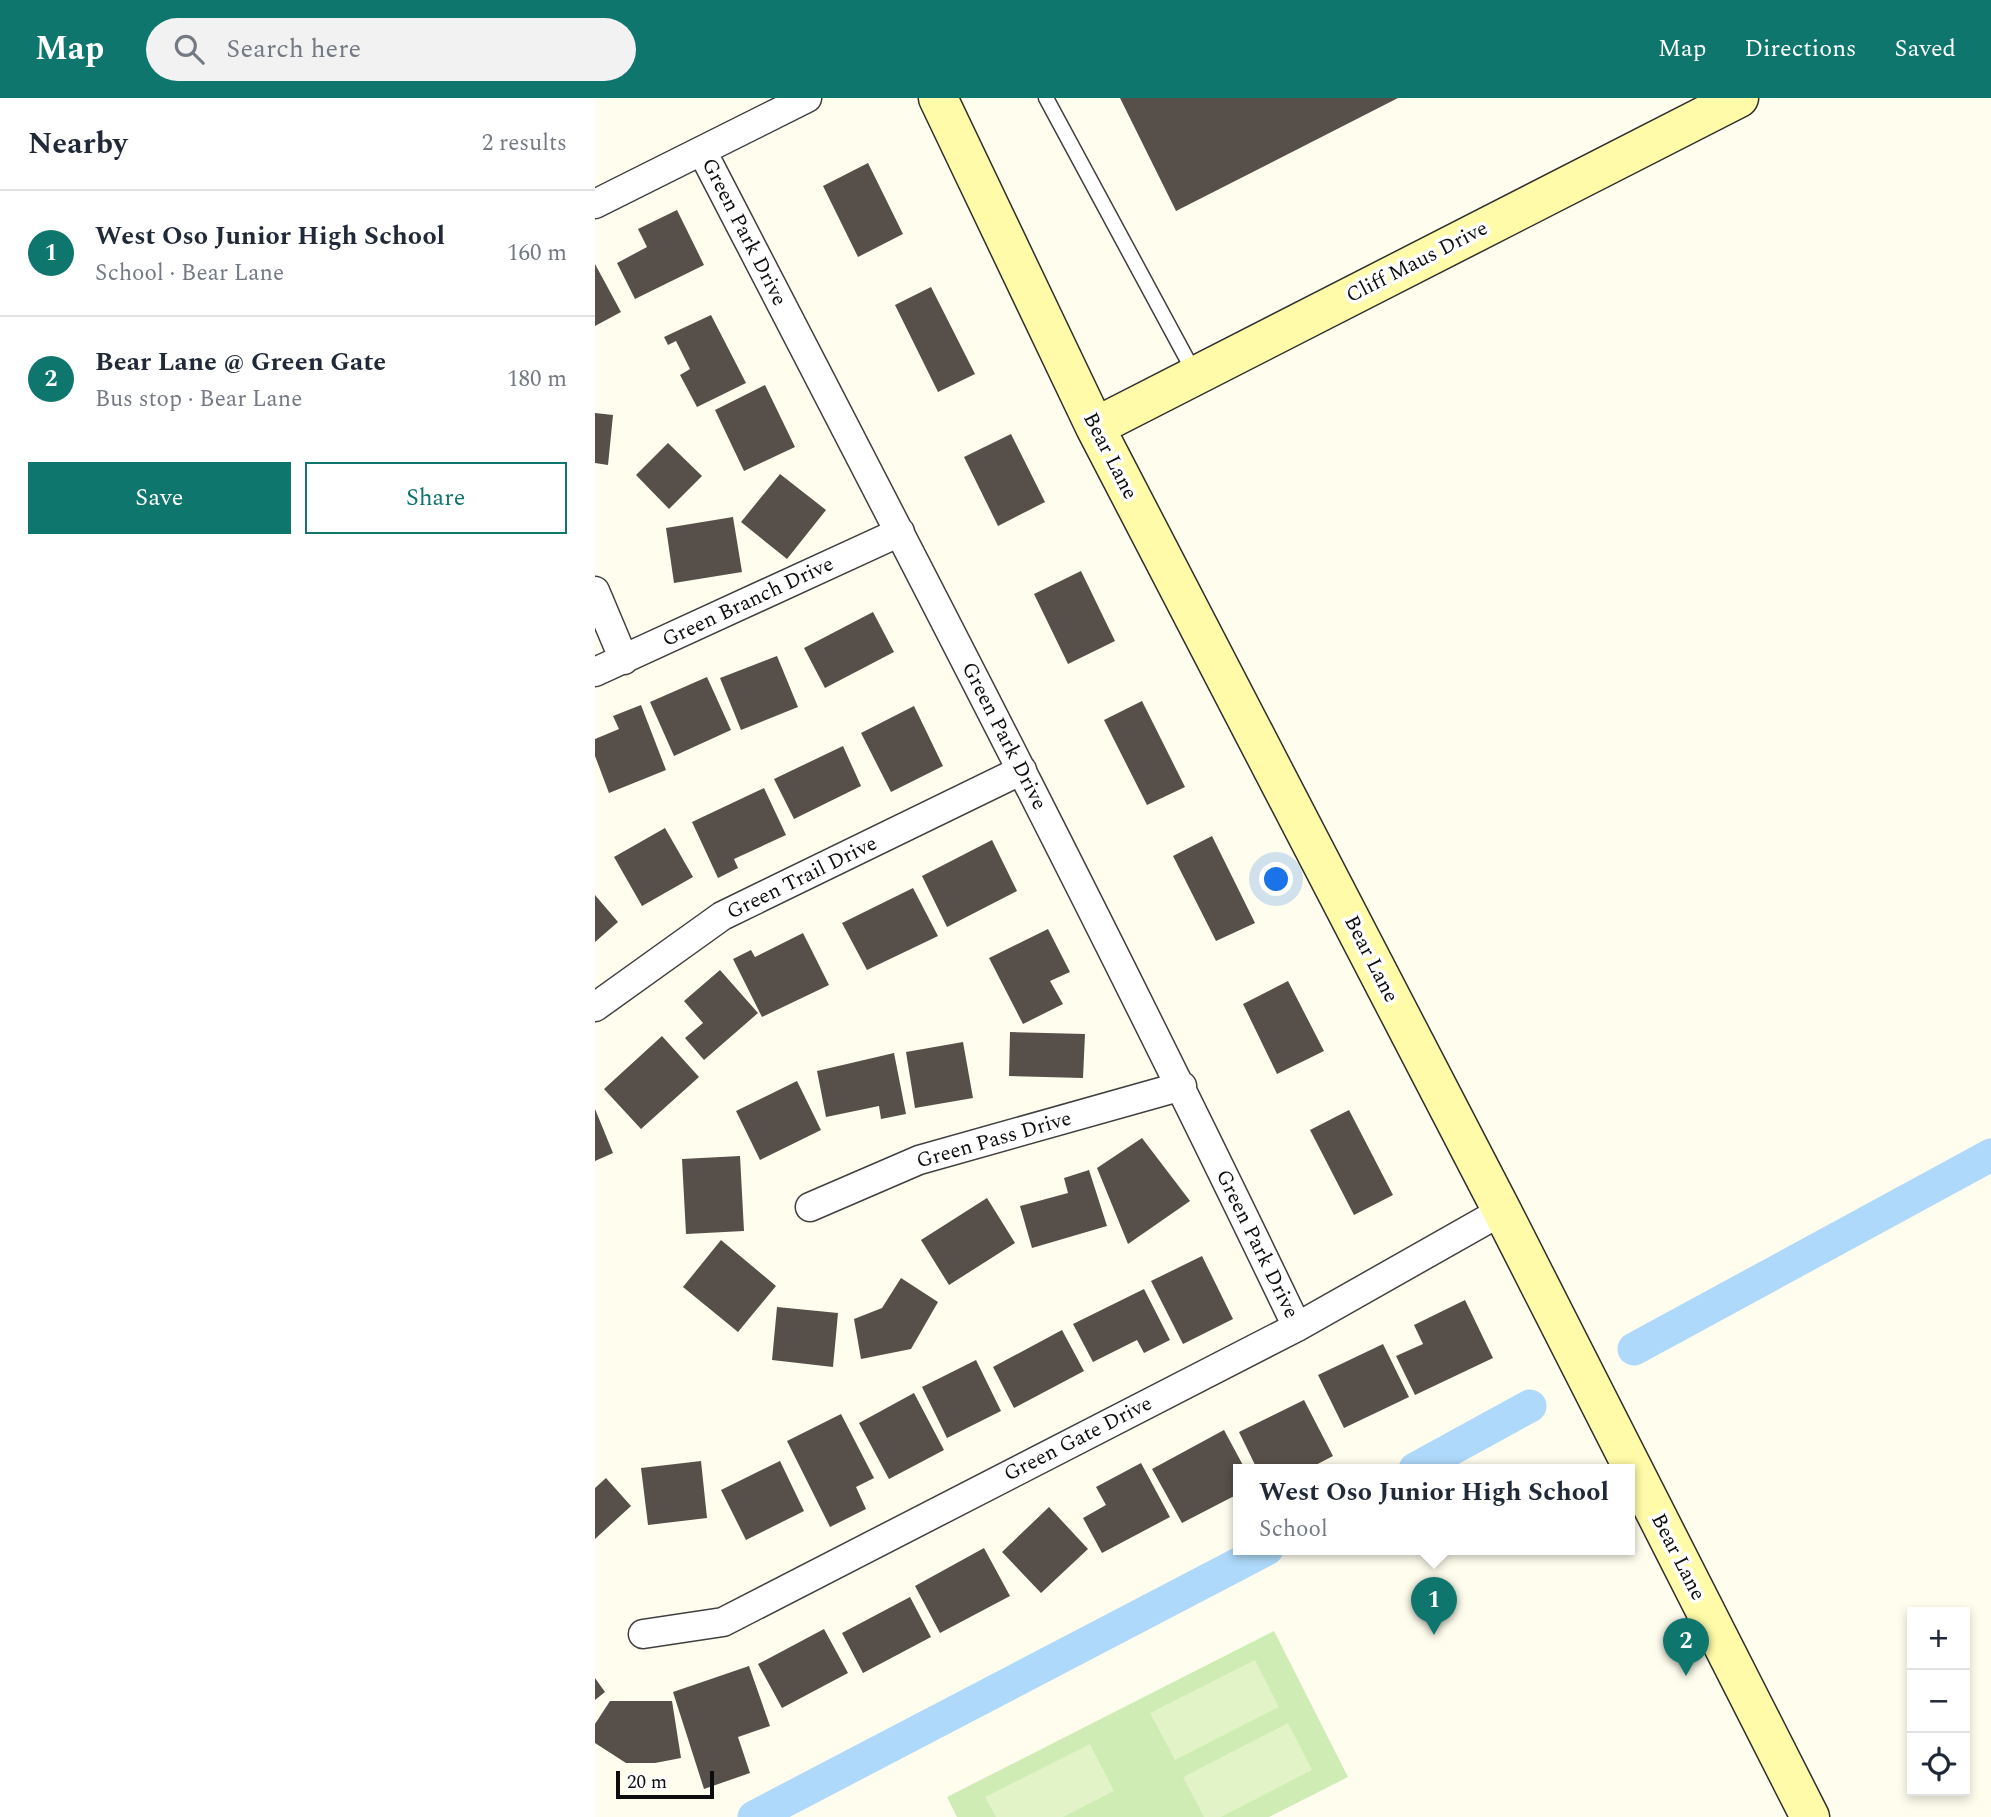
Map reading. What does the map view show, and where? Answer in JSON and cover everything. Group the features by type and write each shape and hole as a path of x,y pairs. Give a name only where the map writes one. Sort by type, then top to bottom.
{"street":[{"path":"595,204 807,98"},
{"name":"Bear Lane","path":"938,98 1095,427 1630,1464"},
{"name":"Cliff Maus Drive","path":"1095,427 1739,98"},
{"name":"Green Park Drive","path":"702,151 1022,770 1182,1086 1297,1326"},
{"name":"Green Branch Drive","path":"595,672 900,532"},
{"path":"595,591 624,660"},
{"name":"Green Trail Drive","path":"595,1007 722,916 1022,770"},
{"name":"Green Pass Drive","path":"810,1207 919,1160 1182,1086"},
{"name":"Green Gate Drive","path":"643,1634 723,1622 1297,1326 1501,1211"},
{"name":"Bear Lane","path":"1635,1474 1810,1817"}],"lane":[{"path":"1046,98 1196,375"}],"green space":[{"path":"1274,1631 1348,1777 1269,1817 957,1817 947,1797"},
{"path":"1255,1660 1279,1707 1175,1760 1150,1713"},
{"path":"1288,1723 1312,1770 1221,1817 1204,1817 1183,1777"},
{"path":"1090,1744 1114,1791 1063,1817 996,1817 985,1797"}],"building":[{"path":"1120,98 1398,98 1176,211"},
{"path":"868,163 903,234 858,257 823,186"},
{"path":"677,210 704,265 635,299 617,263 647,247 638,229"},
{"path":"595,264 621,312 595,326"},
{"path":"931,287 975,374 938,392 895,305"},
{"path":"711,315 746,383 697,407 680,375 690,369 676,341 668,345 664,337"},
{"path":"765,385 795,447 744,471 715,410"},
{"path":"595,413 613,415 608,465 595,463"},
{"path":"1011,434 1045,502 998,526 964,457"},
{"path":"668,443 702,476 669,509 636,475"},
{"path":"780,474 826,510 787,559 741,522"},
{"path":"733,517 742,572 674,583 666,528"},
{"path":"1081,571 1115,641 1068,664 1034,594"},
{"path":"873,612 894,652 825,688 804,648"},
{"path":"777,656 798,707 741,730 720,678"},
{"path":"707,677 731,730 674,756 650,702"},
{"path":"1142,701 1185,787 1147,805 1104,720"},
{"path":"641,705 666,770 609,793 595,756 595,739 619,729 613,716"},
{"path":"914,706 943,766 891,792 861,733"},
{"path":"843,746 861,786 794,819 774,779"},
{"path":"764,788 786,835 734,859 738,868 718,878 692,822"},
{"path":"665,828 693,877 642,906 614,857"},
{"path":"1212,836 1255,923 1216,941 1173,856"},
{"path":"992,840 1017,891 947,927 922,876"},
{"path":"913,888 938,936 867,970 842,923"},
{"path":"595,895 618,922 595,942"},
{"path":"1048,929 1070,972 1050,981 1063,1004 1023,1024 989,958"},
{"path":"803,933 829,985 762,1017 733,959 751,950 755,957"},
{"path":"720,970 758,1013 704,1060 685,1038 703,1023 684,1001"},
{"path":"1288,981 1324,1051 1277,1074 1243,1004"},
{"path":"1010,1032 1085,1034 1083,1078 1009,1076"},
{"path":"662,1036 699,1077 641,1129 604,1089"},
{"path":"963,1042 973,1098 915,1108 906,1052"},
{"path":"894,1053 906,1114 881,1119 879,1106 826,1117 817,1071"},
{"path":"797,1081 821,1130 760,1160 736,1111"},
{"path":"595,1109 613,1153 595,1161"},
{"path":"1349,1110 1393,1195 1354,1215 1310,1130"},
{"path":"1142,1138 1190,1201 1128,1244 1097,1168"},
{"path":"740,1156 744,1231 686,1234 682,1159"},
{"path":"1089,1170 1107,1226 1032,1248 1020,1206 1068,1193 1064,1178"},
{"path":"987,1198 1015,1243 949,1285 921,1240"},
{"path":"721,1240 776,1286 738,1332 683,1287"},
{"path":"1202,1256 1233,1319 1183,1344 1151,1281"},
{"path":"901,1278 938,1302 911,1349 861,1359 854,1319 882,1308"},
{"path":"1144,1289 1170,1340 1144,1353 1137,1340 1093,1362 1073,1324"},
{"path":"1465,1300 1493,1358 1415,1395 1396,1356 1423,1344 1414,1325"},
{"path":"777,1307 838,1313 833,1367 772,1360"},
{"path":"1062,1330 1084,1371 1014,1408 993,1367"},
{"path":"1383,1344 1409,1397 1344,1428 1318,1375"},
{"path":"976,1360 1001,1411 947,1438 922,1387"},
{"path":"914,1393 944,1450 889,1479 859,1423"},
{"path":"1304,1400 1333,1456 1318,1464 1255,1464 1239,1432"},
{"path":"841,1414 874,1478 856,1487 866,1509 830,1527 787,1441"},
{"path":"1224,1430 1242,1464 1233,1464 1233,1497 1182,1523 1152,1469"},
{"path":"701,1461 707,1518 648,1525 641,1468"},
{"path":"780,1461 804,1511 746,1540 721,1490"},
{"path":"1141,1463 1170,1517 1102,1553 1083,1518 1106,1505 1096,1487"},
{"path":"606,1478 631,1506 595,1539 595,1488"},
{"path":"1049,1507 1088,1549 1041,1593 1002,1552"},
{"path":"984,1548 1010,1596 940,1633 915,1586"},
{"path":"910,1597 931,1637 863,1673 842,1633"},
{"path":"824,1629 848,1673 782,1708 758,1664"},
{"path":"749,1666 770,1726 738,1737 750,1773 704,1789 673,1692"},
{"path":"595,1678 605,1692 595,1700"},
{"path":"610,1701 672,1701 681,1758 655,1763 626,1763 595,1743 595,1724"}],"waterway":[{"path":"1634,1349 1991,1155"},
{"path":"1424,1464 1530,1406"},
{"path":"754,1817 1256,1555"}],"place":[{"name":"West Oso Junior High School","path":"1434,1635"},
{"name":"Bear Lane @ Green Gate","path":"1686,1676"}]}
